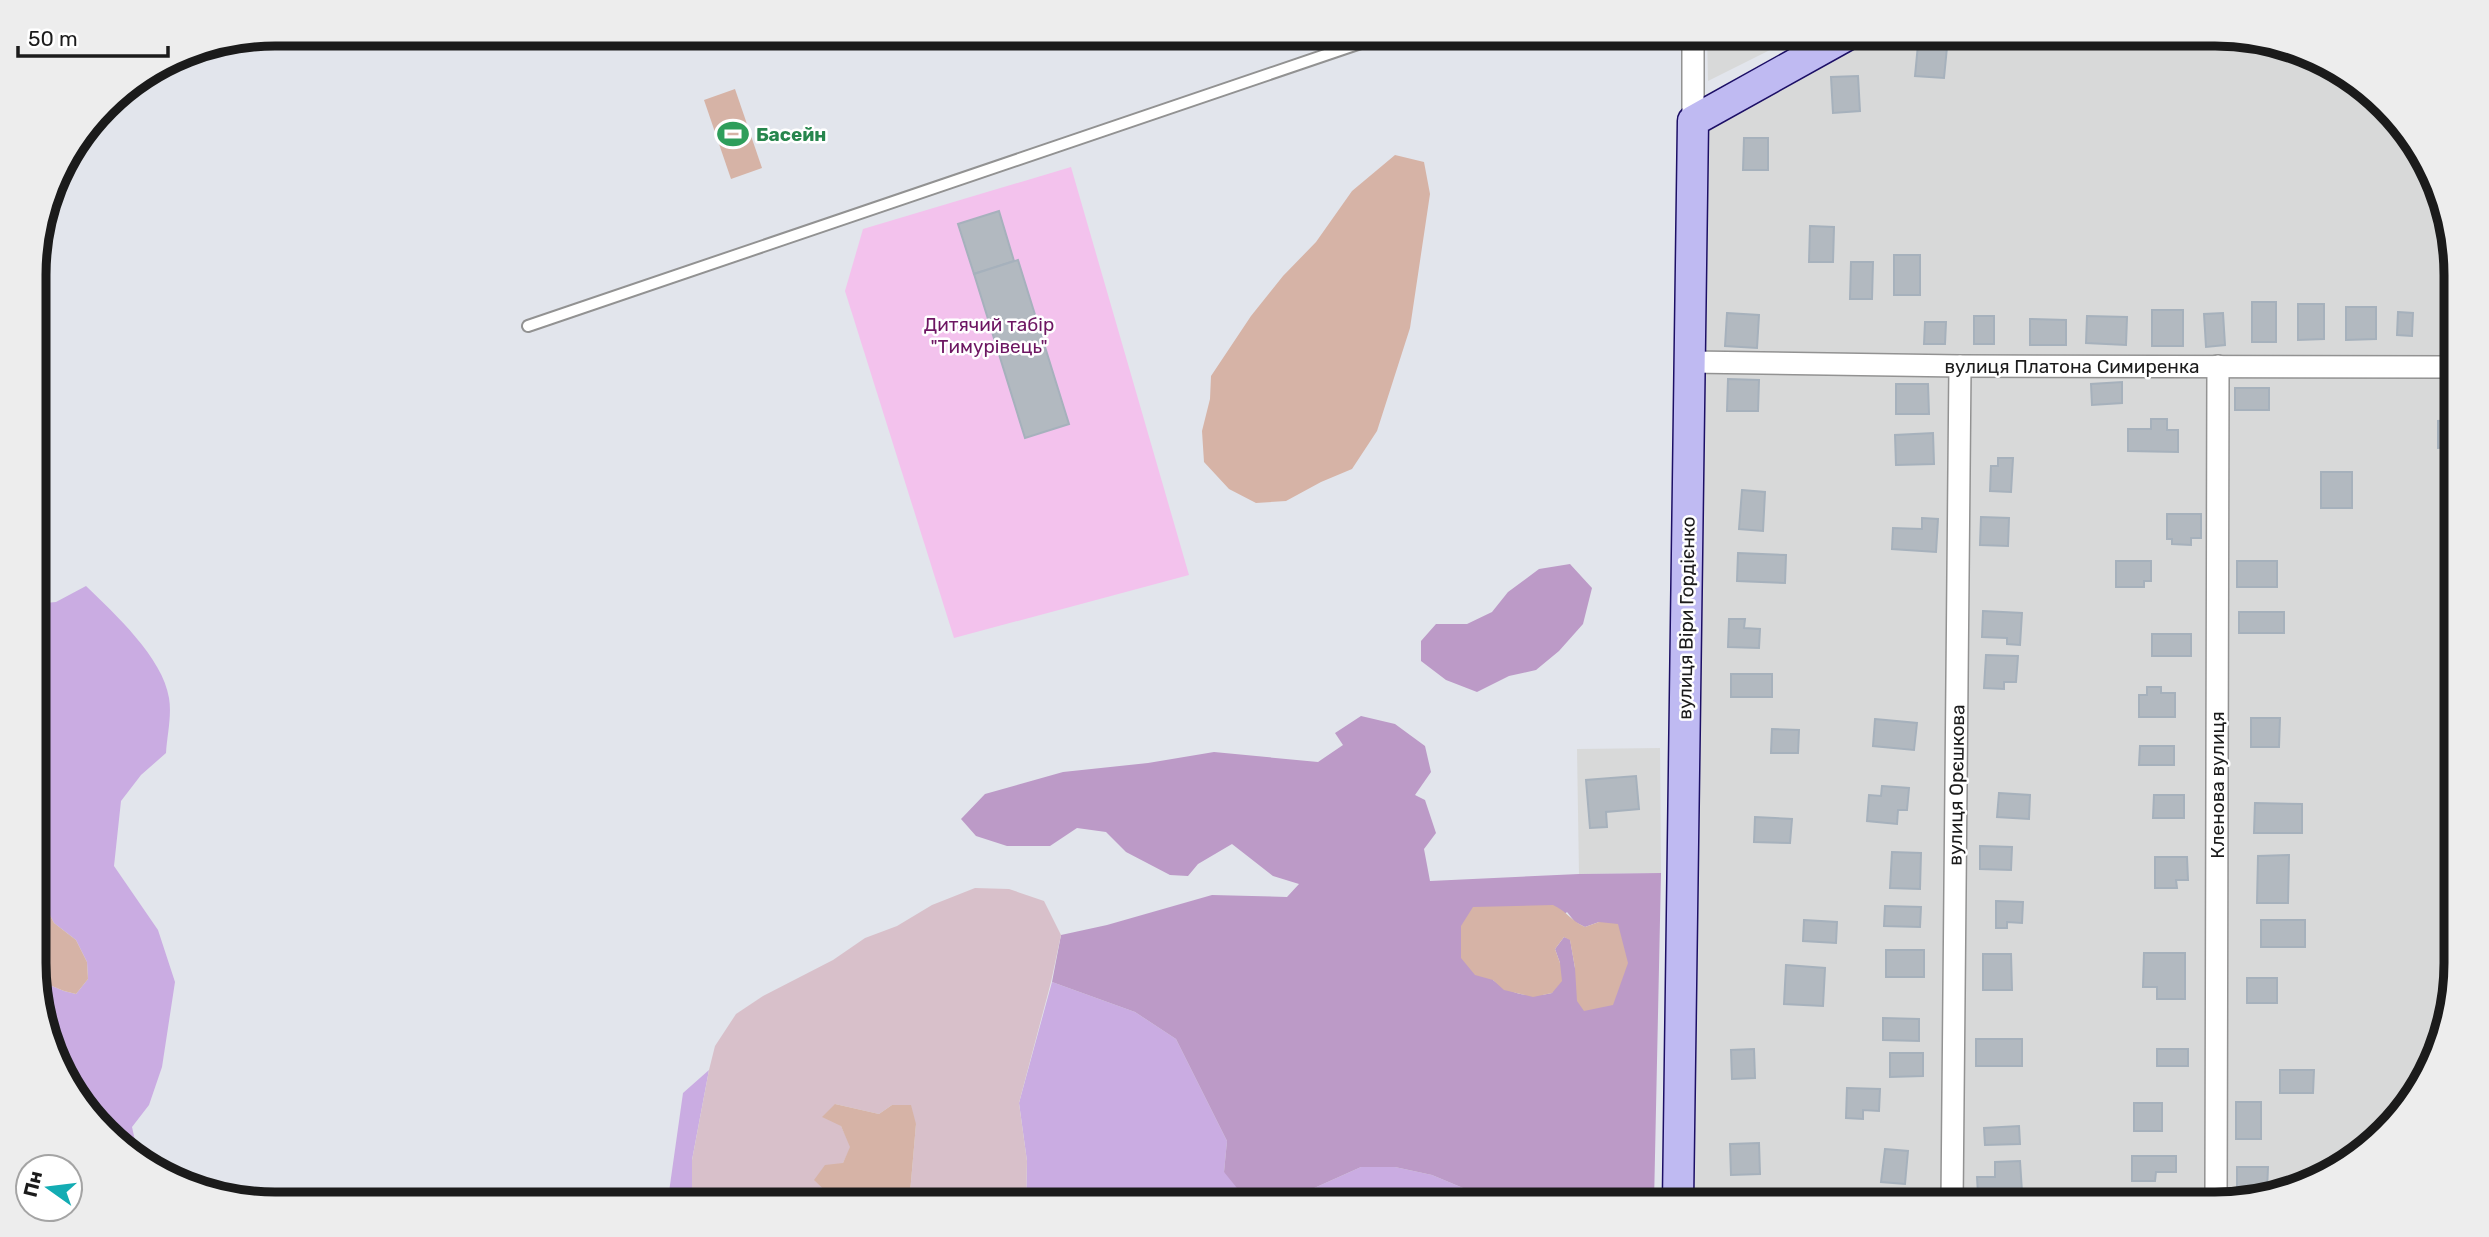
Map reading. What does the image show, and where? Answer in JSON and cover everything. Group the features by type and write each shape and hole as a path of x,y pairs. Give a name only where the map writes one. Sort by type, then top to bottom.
{"street":[{"name":"вулиця Віри Гордієнко","path":"1678,1191 1693,46"},
{"path":"1693,121 1828,46"},
{"name":"вулиця Платона Симиренка","path":"1690,362 1960,366 2444,366"},
{"name":"вулиця Орєшкова","path":"1952,1191 1960,366"},
{"name":"Кленова вулиця","path":"2216,1191 2218,366"}],"lane":[{"path":"528,326 1352,46"}],"shaded area":[{"path":"1707,46 1778,46 1708,81"},
{"path":"1828,46 2244,47 2274,53 2329,76 2354,93 2376,113 2396,135 2413,160 2436,215 2444,275 2443,977 2439,1007 2420,1064 2387,1113 2342,1153 2316,1168 2288,1179 2229,1191 1678,1191 1693,121"},
{"name":"Басейн","path":"735,89 762,168 731,179 704,100"},
{"path":"1395,155 1424,162 1430,194 1410,328 1377,431 1352,469 1286,501 1256,503 1229,489 1204,462 1202,431 1210,399 1211,376 1251,316 1283,276 1316,242 1352,191"},
{"path":"1570,564 1592,588 1583,624 1559,651 1536,670 1509,676 1477,692 1446,680 1421,661 1421,641 1436,624 1467,624 1492,612 1508,592 1539,569"},
{"path":"86,586 136,637 157,667 169,698 166,753 141,775 121,801 114,866 158,930 175,982 162,1067 149,1105 132,1127 136,1144 102,1113 84,1090 63,1050 53,1022 47,992 47,984 76,994 88,979 87,962 76,940 54,923 46,907 46,603 56,602"},
{"path":"1361,716 1395,724 1425,746 1431,772 1415,795 1425,800 1436,833 1424,849 1430,881 1661,873 1654,1191 1465,1191 1432,1175 1395,1167 1361,1167 1307,1191 1240,1192 1224,1172 1227,1141 1176,1039 1135,1012 1052,982 1061,935 1107,925 1212,895 1287,897 1299,884 1273,876 1232,844 1198,864 1188,876 1170,875 1126,852 1106,832 1077,828 1050,846 1007,846 976,836 961,819 985,794 1063,772 1148,763 1214,752 1318,762 1343,745 1335,733","holes":["1567,912 1575,922 1585,927 1599,922 1575,968 1570,939 1564,937 1555,949 1560,963 1552,993 1521,994 1493,980"]},
{"path":"1660,748 1661,873 1579,874 1577,749"},
{"path":"975,888 1009,889 1044,901 1061,935 1019,1103 1027,1161 1026,1192 910,1192 916,1124 892,1105 879,1114 835,1104 851,1147 843,1163 835,1192 692,1192 692,1160 709,1070 715,1046 736,1014 763,996 833,960 865,938 897,926 932,905"},
{"path":"1553,905 1585,927 1599,922 1618,924 1628,963 1613,1005 1584,1011 1577,1001 1570,940 1564,937 1555,949 1562,981 1552,993 1533,997 1504,990 1493,980 1475,975 1461,958 1461,926 1473,907"},
{"path":"46,907 54,923 76,940 87,962 88,979 76,994 47,984"},
{"path":"1052,982 1135,1012 1176,1039 1227,1141 1224,1172 1275,1191 1026,1192 1027,1161 1019,1103"},
{"path":"709,1070 692,1160 692,1192 669,1192 683,1093"},
{"path":"835,1104 879,1114 892,1105 911,1105 916,1124 910,1192 826,1192 814,1180 825,1165 843,1163 850,1147 841,1126 822,1117"},
{"path":"1361,1167 1395,1167 1432,1175 1465,1191 1307,1191"}],"green space":[{"name":"Дитячий табір \"Тимурівець\"","path":"1071,167 1189,575 954,638 845,291 863,229"}],"building":[{"path":"1918,46 1947,46 1944,78 1915,76"},
{"path":"1858,76 1860,111 1833,113 1831,77"},
{"path":"1744,138 1768,138 1768,170 1743,170"},
{"path":"999,211 1014,261 974,274 958,224"},
{"path":"1810,226 1834,227 1833,262 1809,262"},
{"path":"1894,255 1920,255 1920,295 1894,295"},
{"path":"1018,260 1069,424 1025,438 974,274"},
{"path":"1851,262 1873,262 1872,299 1850,299"},
{"path":"2252,302 2276,302 2276,342 2252,342"},
{"path":"2298,304 2324,304 2324,339 2298,340"},
{"path":"2346,307 2376,307 2376,339 2346,340"},
{"path":"2152,310 2183,310 2183,346 2152,346"},
{"path":"2398,312 2413,313 2412,336 2397,335"},
{"path":"1727,313 1759,315 1757,348 1725,346"},
{"path":"2223,313 2225,345 2206,347 2204,314"},
{"path":"1974,316 1994,316 1994,344 1974,344"},
{"path":"2087,316 2127,317 2126,345 2086,343"},
{"path":"2030,319 2066,320 2066,345 2030,345"},
{"path":"1925,322 1946,322 1945,344 1924,344"},
{"path":"1728,379 1759,380 1758,411 1727,411"},
{"path":"2122,382 2122,403 2092,405 2091,384"},
{"path":"1896,384 1928,384 1929,414 1896,414"},
{"path":"2235,388 2269,388 2269,410 2235,410"},
{"path":"2151,419 2167,419 2167,430 2178,430 2178,452 2128,451 2128,429 2151,429"},
{"path":"2438,421 2444,421 2444,448 2438,448"},
{"path":"1933,433 1934,464 1896,465 1895,435"},
{"path":"1998,458 2013,458 2011,492 1990,491 1991,466 1998,466"},
{"path":"2321,472 2352,472 2352,508 2321,508"},
{"path":"1742,490 1765,492 1763,531 1739,529"},
{"path":"2167,514 2201,514 2201,538 2191,538 2191,545 2172,544 2172,539 2167,539"},
{"path":"1981,517 2009,518 2008,546 1980,545"},
{"path":"1922,518 1938,519 1936,552 1892,549 1893,528 1922,529"},
{"path":"1738,553 1786,555 1785,583 1737,581"},
{"path":"2116,561 2151,561 2151,581 2144,581 2144,587 2116,587"},
{"path":"2237,561 2277,561 2277,587 2237,587"},
{"path":"1983,611 2022,613 2020,645 2007,644 2007,638 1982,637"},
{"path":"2239,612 2284,612 2284,633 2239,633"},
{"path":"1729,619 1745,619 1744,628 1760,629 1759,648 1728,647"},
{"path":"2152,634 2191,634 2191,656 2152,656"},
{"path":"1986,655 2018,656 2016,682 2004,682 2004,689 1984,688"},
{"path":"1731,674 1772,674 1772,697 1731,697"},
{"path":"2147,687 2161,687 2161,693 2175,693 2175,717 2139,717 2139,695 2147,695"},
{"path":"2251,718 2280,718 2279,747 2251,747"},
{"path":"1875,719 1917,723 1914,750 1873,746"},
{"path":"1772,729 1799,730 1798,753 1771,753"},
{"path":"2140,746 2174,746 2174,765 2139,765"},
{"path":"1636,776 1639,809 1606,812 1607,827 1590,828 1586,780"},
{"path":"1882,786 1909,788 1907,810 1898,810 1897,824 1867,821 1869,795 1881,796"},
{"path":"1999,793 2030,795 2029,819 1997,817"},
{"path":"2154,795 2184,795 2184,818 2153,818"},
{"path":"2255,803 2302,804 2302,833 2254,833"},
{"path":"1755,817 1792,819 1790,843 1754,842"},
{"path":"1980,846 2012,847 2011,870 1980,869"},
{"path":"1892,852 1921,853 1920,889 1890,888"},
{"path":"2289,855 2288,903 2257,903 2258,856"},
{"path":"2155,857 2187,857 2188,880 2176,880 2177,888 2155,888"},
{"path":"1996,901 2023,902 2022,923 2007,922 2007,928 1996,928"},
{"path":"1885,906 1921,907 1920,927 1884,926"},
{"path":"1804,920 1837,922 1836,943 1803,941"},
{"path":"2261,920 2305,920 2305,947 2261,947"},
{"path":"1886,950 1924,950 1924,977 1886,977"},
{"path":"2144,953 2185,953 2185,999 2157,999 2157,987 2143,987"},
{"path":"1983,954 2011,954 2012,990 1983,990"},
{"path":"1786,965 1825,968 1823,1006 1784,1004"},
{"path":"2247,978 2277,978 2277,1003 2247,1003"},
{"path":"1883,1018 1919,1019 1919,1041 1883,1040"},
{"path":"1976,1039 2022,1039 2022,1066 1976,1066"},
{"path":"1754,1049 1755,1078 1732,1079 1731,1050"},
{"path":"2157,1049 2188,1049 2188,1066 2157,1066"},
{"path":"1890,1053 1923,1053 1923,1076 1890,1077"},
{"path":"2280,1070 2314,1070 2313,1093 2280,1093"},
{"path":"1847,1088 1880,1089 1879,1111 1863,1110 1863,1119 1846,1118"},
{"path":"2236,1102 2261,1102 2261,1139 2236,1139"},
{"path":"2134,1103 2162,1103 2162,1131 2134,1131"},
{"path":"2019,1126 2020,1144 1985,1145 1984,1128"},
{"path":"1759,1143 1760,1174 1731,1175 1730,1144"},
{"path":"1885,1149 1908,1151 1905,1184 1881,1182"},
{"path":"2132,1156 2176,1156 2176,1172 2156,1172 2155,1181 2132,1181"},
{"path":"2020,1161 2022,1191 1978,1191 1977,1177 1995,1177 1995,1162"},
{"path":"2237,1167 2268,1167 2267,1185 2237,1190"}],"place":[{"name":"Басейн","path":"733,134"}]}
